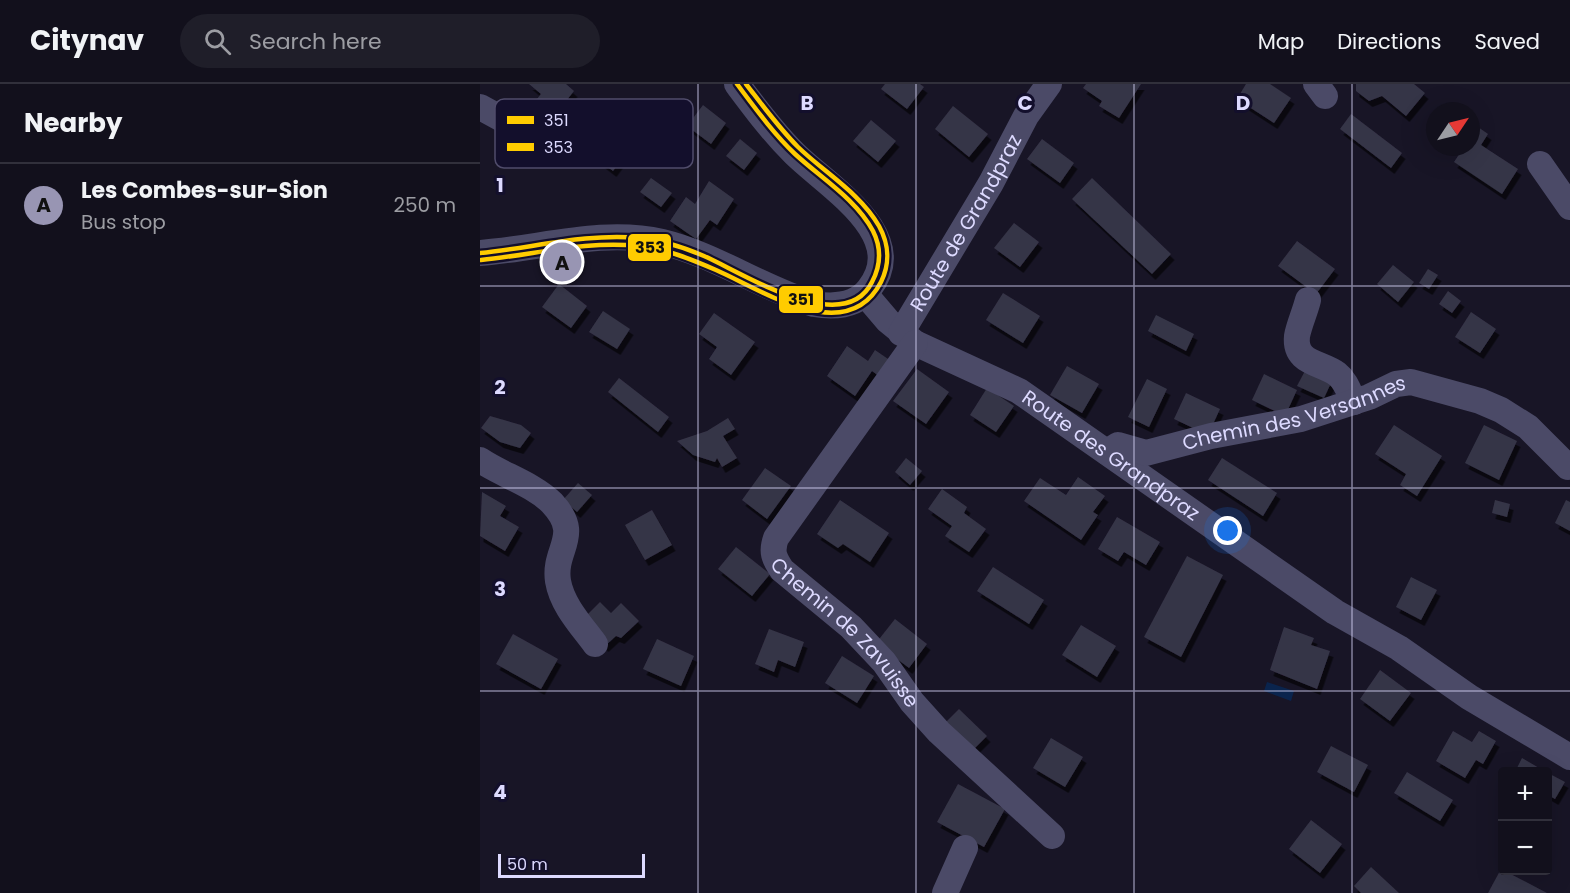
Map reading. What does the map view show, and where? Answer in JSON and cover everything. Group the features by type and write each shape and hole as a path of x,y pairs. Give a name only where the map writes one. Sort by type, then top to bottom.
{"street":[{"path":"480,253 605,238 639,238 691,251 814,304 829,306 847,304 865,294 877,275 880,262 880,250 871,225 776,134 737,84"},
{"name":"Route de Grandpraz","path":"908,338 1026,116 1049,84"},
{"path":"480,106 495,115"},
{"path":"1540,164 1570,207"},
{"name":"Route des Grandpraz","path":"865,294 908,338 1019,391 1335,612 1399,648 1469,697 1570,757"},
{"path":"1308,300 1298,334 1299,351 1307,361 1335,373 1343,380 1354,402"},
{"name":"Chemin de Zavuisse","path":"908,338 776,538 772,547 774,558 782,570 851,627 884,662 912,702 939,732 1052,836"},
{"name":"Chemin des Versannes","path":"1107,452 1118,445 1146,453 1211,436 1301,419 1354,402 1396,384 1411,382 1480,401 1528,427 1568,467"},
{"path":"480,460 550,501 559,512 567,528 567,536 558,564 561,592 567,606 595,644"},
{"path":"945,893 965,848"}],"water":[{"path":"1267,682 1294,691 1291,701 1264,691"}],"building":[{"path":"529,84 566,84 574,91 568,99 537,99 541,94"},
{"path":"885,84 920,84 924,87 907,109 881,89"},
{"path":"1086,84 1141,84 1119,118 1099,106 1102,101 1083,88"},
{"path":"1246,84 1270,84 1291,98 1274,123 1237,99"},
{"path":"1356,84 1414,84 1425,93 1406,116 1382,96 1369,101 1356,91"},
{"path":"703,105 726,123 711,144 693,130 693,118"},
{"path":"953,106 988,134 969,157 935,129"},
{"path":"1351,114 1402,153 1391,168 1340,129"},
{"path":"871,120 896,141 878,162 853,141"},
{"path":"1480,128 1488,134 1481,145 1518,169 1502,194 1454,162 1458,156 1480,156"},
{"path":"740,139 757,153 744,170 726,156"},
{"path":"1042,139 1074,163 1060,183 1027,159"},
{"path":"651,178 672,193 661,207 640,192"},
{"path":"1092,178 1171,254 1152,274 1072,199"},
{"path":"709,181 734,199 717,225 710,220 696,239 670,221 686,197 695,204"},
{"path":"1014,223 1039,242 1020,267 994,248"},
{"path":"1297,241 1335,269 1316,294 1278,266"},
{"path":"1393,265 1414,282 1398,302 1377,284"},
{"path":"1428,269 1438,275 1429,289 1419,283"},
{"path":"559,284 587,306 571,328 542,307"},
{"path":"1448,291 1461,301 1452,313 1439,304"},
{"path":"1003,293 1040,316 1023,343 986,320"},
{"path":"603,311 630,329 617,349 589,332"},
{"path":"1471,312 1496,329 1480,353 1455,337"},
{"path":"714,313 755,342 731,375 709,359 717,347 699,334"},
{"path":"1156,315 1194,334 1186,351 1148,331"},
{"path":"847,346 868,361 875,350 891,361 880,377 872,371 855,396 827,376"},
{"path":"1067,366 1099,384 1082,413 1050,395"},
{"path":"917,369 949,392 926,424 893,401"},
{"path":"1306,369 1332,381 1324,398 1297,386"},
{"path":"1264,374 1297,390 1285,416 1252,400"},
{"path":"619,378 669,417 658,432 608,392"},
{"path":"1147,379 1167,389 1149,427 1128,417"},
{"path":"987,388 1014,406 996,432 970,415"},
{"path":"1186,393 1220,409 1208,435 1174,419"},
{"path":"490,416 521,425 531,433 520,448 500,442 481,428"},
{"path":"728,418 735,429 723,436 737,458 722,467 717,458 715,462 693,455 677,441 707,431"},
{"path":"1394,425 1442,456 1417,496 1400,485 1406,474 1375,454"},
{"path":"1484,425 1517,441 1499,480 1465,463"},
{"path":"906,458 922,471 910,485 895,472"},
{"path":"1222,458 1277,493 1263,516 1208,480"},
{"path":"765,468 791,486 767,519 742,500"},
{"path":"1078,477 1105,496 1093,512 1098,515 1081,540 1024,501 1040,478 1066,495"},
{"path":"578,483 592,495 577,512 563,500"},
{"path":"942,489 967,507 964,513 986,529 969,552 945,536 952,526 928,509"},
{"path":"482,492 506,506 500,516 519,527 505,551 480,536"},
{"path":"840,500 889,533 870,562 843,544 838,548 817,534"},
{"path":"1495,500 1510,504 1507,517 1492,513"},
{"path":"1566,500 1570,502 1570,531 1555,523"},
{"path":"652,510 672,545 645,560 625,525"},
{"path":"1117,517 1160,542 1146,565 1124,552 1118,561 1098,549"},
{"path":"736,547 770,574 752,596 718,569"},
{"path":"1187,556 1223,575 1181,657 1144,637"},
{"path":"993,567 1044,600 1029,624 977,591"},
{"path":"1411,577 1437,590 1421,620 1396,607"},
{"path":"600,602 611,613 621,603 639,621 621,638 616,636 605,646 580,622"},
{"path":"895,619 927,644 909,668 876,643"},
{"path":"1081,625 1116,646 1097,677 1062,655"},
{"path":"1284,627 1314,638 1311,645 1330,651 1317,689 1270,670"},
{"path":"769,629 804,642 795,667 778,660 774,672 755,664"},
{"path":"513,634 558,659 541,689 496,664"},
{"path":"657,639 694,656 681,686 643,669"},
{"path":"842,656 874,676 857,703 825,683"},
{"path":"1380,670 1411,693 1390,721 1360,699"},
{"path":"959,709 987,736 968,755 940,728"},
{"path":"1453,731 1472,742 1479,731 1496,741 1483,764 1476,760 1465,778 1436,761"},
{"path":"1051,738 1083,757 1065,787 1033,768"},
{"path":"1331,746 1368,765 1354,792 1317,772"},
{"path":"1522,758 1537,767 1518,767"},
{"path":"1407,772 1453,800 1440,821 1394,793"},
{"path":"1552,775 1565,782 1555,799 1552,797"},
{"path":"958,784 1005,809 984,847 937,822"},
{"path":"1311,820 1342,844 1320,873 1289,849"},
{"path":"1371,867 1399,893 1361,893 1354,886"},
{"path":"1498,875 1513,875 1547,893 1488,893"}],"transit line":[{"name":"351","path":"480,253 599,238 647,239 672,244 704,256 792,297 817,303 839,304 858,298 872,282 879,263 878,244 873,231 866,219 848,199 787,146 737,84"},
{"name":"353","path":"481,260 579,246 639,246 659,249 688,258 756,290 803,308 826,312 847,311 866,301 881,282 886,268 886,247 879,226 852,193 791,140 746,84"}],"place":[{"name":"Les Combes-sur-Sion","path":"562,262"}]}
